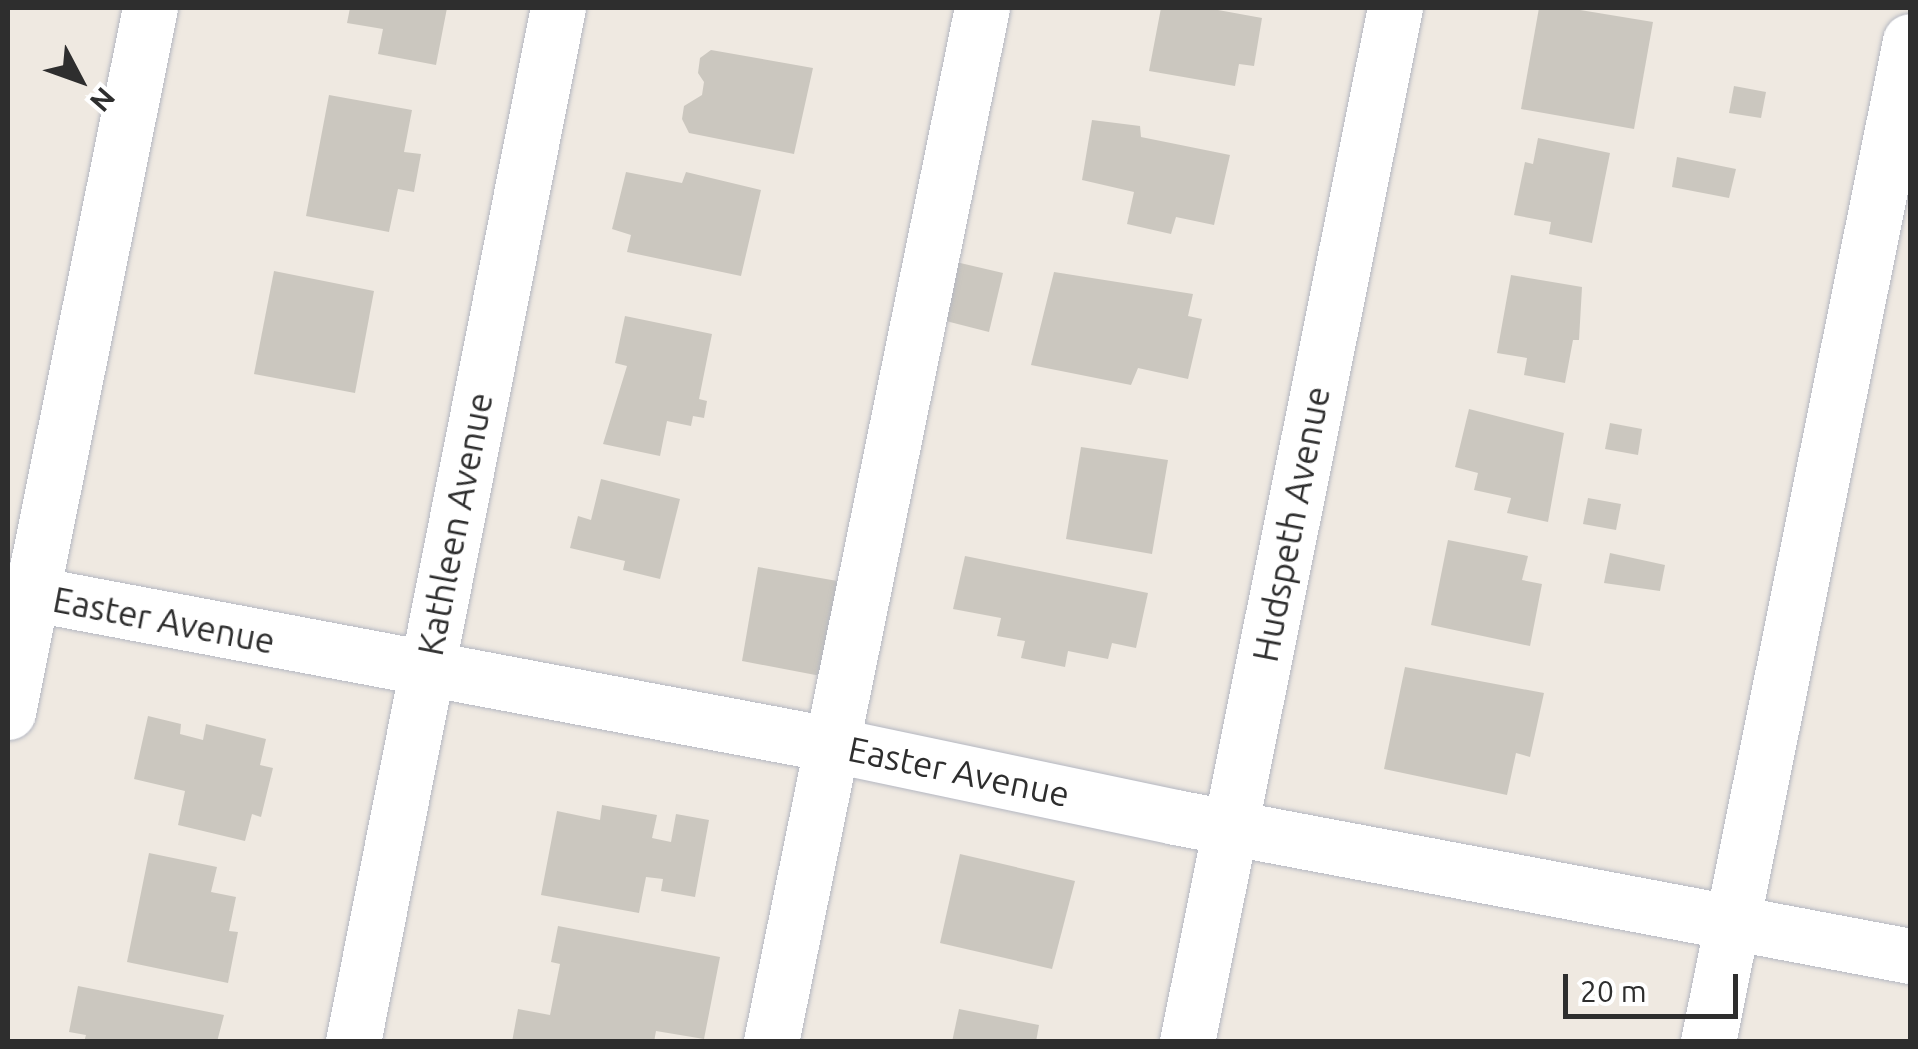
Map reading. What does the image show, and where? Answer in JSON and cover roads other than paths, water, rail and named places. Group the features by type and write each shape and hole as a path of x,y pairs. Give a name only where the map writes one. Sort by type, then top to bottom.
{"street":[{"path":"8,712 20,592 150,8"},
{"name":"Kathleen Avenue","path":"353,1042 558,8"},
{"path":"771,1042 982,8"},
{"name":"Hudspeth Avenue","path":"1187,1042 1395,8"},
{"path":"1708,1042 1731,923 1746,874 1910,41"},
{"name":"Easter Avenue","path":"20,592 830,744 1231,828 1910,956"}]}
